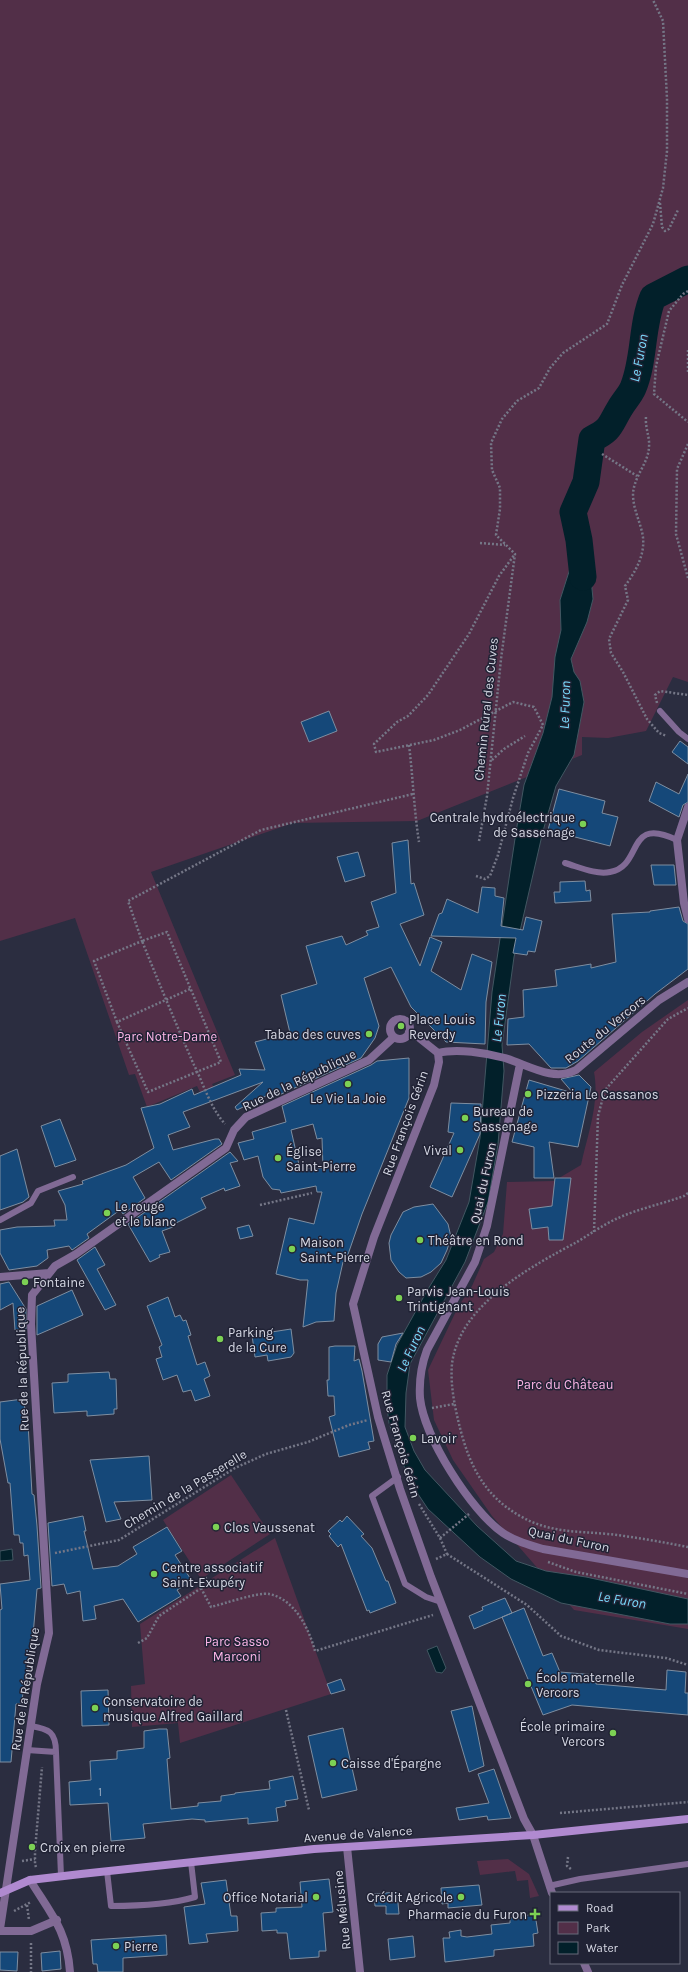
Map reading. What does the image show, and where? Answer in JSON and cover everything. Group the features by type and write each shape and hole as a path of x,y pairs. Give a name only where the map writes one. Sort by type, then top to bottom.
{"main road":[{"name":"Avenue de Valence","path":"4,1892 30,1880 107,1871 347,1846 533,1835 688,1818"}],"street":[{"path":"688,807 677,840 684,903 688,919"},
{"name":"Route du Vercors","path":"438,1053 447,1051 482,1054 505,1058 553,1075 568,1075 622,1033 659,1000 688,982"},
{"path":"401,1018 410,1026 409,1032 403,1039 394,1037 389,1030 390,1024 401,1018"},
{"path":"409,1032 418,1037 438,1053"},
{"name":"Rue de la République","path":"0,1930 4,1892 37,1684 49,1633 31,1324 32,1295 55,1266 76,1254 226,1148 234,1130 246,1116 369,1060 394,1037"},
{"name":"Rue François Gérin","path":"438,1053 439,1062 434,1085 374,1237 354,1304 378,1418 441,1602 524,1819 533,1835 550,1890"},
{"name":"Quai du Furon","path":"520,1064 487,1226 475,1262 423,1361 420,1386 423,1411 442,1456 451,1472 477,1507 503,1533 526,1545 543,1549 688,1574"},
{"path":"0,1277 49,1273"},
{"name":"Rue Mélusine","path":"347,1846 360,1972"},
{"path":"30,1880 57,1920 69,1956 70,1972"},
{"path":"0,1930 31,1931 57,1920"}],"lane":[{"path":"660,711 679,732 688,739"},
{"path":"565,863 599,872 610,872 621,869 641,837 650,833 661,833 677,840"},
{"path":"0,1220 31,1203 38,1191 73,1177"},
{"path":"398,1477 372,1496 405,1584 426,1597 441,1602"},
{"path":"31,1726 46,1728 52,1734 56,1742 61,1876"},
{"path":"27,1750 56,1752"},
{"path":"107,1871 111,1906 155,1904 181,1901 195,1897 191,1862"},
{"path":"550,1890 580,1879 688,1864"}],"path":[{"path":"476,876 485,879 490,876 498,855 513,798 528,753 542,725 534,707 514,702 441,738 376,752 374,744 397,722 408,716 428,695 469,634 499,576 515,554 496,535 500,508 500,488 492,470 492,443 502,419 516,401 539,388 550,368 563,353 607,324 622,285 653,224 659,201 667,151 668,99 663,22 653,0"},
{"path":"659,201 662,227 665,231 669,230 678,210"},
{"path":"688,291 669,311 656,366 654,394 688,422"},
{"path":"688,350 688,374"},
{"path":"646,417 645,425 649,447 646,459 637,476 633,492 634,505 644,545 642,555 634,573 625,586 628,600 609,639 611,653 623,672 647,719 659,733 669,736 679,732"},
{"path":"688,444 677,468 676,534 688,578"},
{"path":"602,454 637,476"},
{"path":"480,543 506,545"},
{"name":"Chemin Rural des Cuves","path":"479,841 491,760 515,554"},
{"path":"660,711 655,695 657,692 688,695"},
{"path":"491,760 504,749 525,736"},
{"path":"409,745 419,842"},
{"path":"234,1130 215,1113 165,999 128,901 261,830 413,794"},
{"path":"167,932 190,989 221,1062 148,1092 117,1022 94,962 167,932"},
{"path":"117,1022 190,989"},
{"path":"594,1232 598,1116 605,1090 668,1019 688,1008"},
{"path":"260,1205 312,1193"},
{"path":"688,1193 684,1196 617,1218 550,1256 505,1286 474,1316 459,1340 452,1364 454,1404 463,1438 475,1468 487,1490 503,1505 520,1516 546,1528 609,1534 688,1548"},
{"path":"436,1407 454,1404"},
{"name":"Chemin de la Passerelle","path":"45,1555 119,1540 235,1468 266,1454 329,1434 349,1425 378,1418"},
{"path":"422,1510 441,1537 447,1554 527,1605 562,1636 599,1650 666,1658 688,1665"},
{"path":"441,1537 470,1513"},
{"path":"427,1563 447,1554"},
{"path":"547,1562 576,1572 688,1594"},
{"path":"138,1643 147,1638 159,1616 209,1583 205,1577"},
{"path":"201,1588 211,1607 268,1594 280,1599 296,1610 310,1632 315,1651 445,1611"},
{"path":"286,1710 309,1810"},
{"path":"35,1859 42,1767"},
{"path":"560,1813 688,1802"},
{"path":"568,1857 567,1866 571,1870 578,1870"},
{"path":"31,1931 31,1972"}],"green space":[{"name":"Parc Notre-Dame","path":"0,0 688,0 688,682 673,677 646,731 608,738 582,737 582,755 417,821 293,823 151,872 235,1075 212,1084 215,1090 202,1096 197,1086 147,1107 135,1074 129,1075 75,918 0,941"},
{"name":"Parc du Château","path":"688,1000 688,1629 574,1610 492,1516 453,1460 434,1420 428,1370 458,1307 472,1286 484,1259 494,1252 503,1234 507,1182 554,1181 581,1165 594,1107 594,1072 642,1032"},
{"name":"Clos Vaussenat","path":"231,1475 270,1534 201,1579 163,1520"},
{"name":"Parc Sasso Marconi","path":"275,1538 331,1694 180,1743 178,1723 132,1727 131,1686 145,1684 140,1624"},
{"path":"508,1859 529,1874 539,1896 530,1898 528,1880 517,1881 515,1871 480,1875 477,1861"}],"water":[{"path":"579,540 590,568 593,599 587,622 571,659 574,672 580,681 584,702 574,755 556,786 543,831 514,957 502,1045 504,1071 498,1144 488,1202 465,1262 410,1364 406,1393 405,1427 414,1451 425,1470 477,1526 516,1561 546,1571 586,1577 688,1599 688,1624 670,1624 561,1603 511,1579 480,1557 428,1509 416,1491 402,1462 389,1423 387,1407 387,1375 397,1345 446,1260 469,1202 480,1138 492,992 516,832 524,785 543,733 552,697 555,657 561,630 560,600"},
{"path":"12,1549 13,1560 0,1561 0,1551"},
{"path":"437,1646 446,1668 442,1673 436,1672 427,1650"}],"building":[{"path":"329,711 337,731 309,742 301,722"},
{"path":"680,741 688,747 688,764 672,752"},
{"path":"688,774 688,802 683,805 679,817 649,801 656,782 679,794"},
{"name":"Centrale hydroélectrique de Sassenage","path":"559,789 605,801 602,813 618,817 610,846 548,830"},
{"path":"408,840 411,884 414,883 424,915 400,924 420,966 430,937 442,942 431,971 461,990 472,954 492,962 486,1002 485,1044 446,1042 411,1007 391,967 364,978 379,1026 375,1038 361,1058 279,1095 279,1093 273,1095 272,1093 237,1110 235,1107 263,1082 183,1112 190,1127 168,1135 173,1150 215,1139 219,1139 222,1144 171,1180 159,1162 133,1177 145,1198 123,1214 120,1210 87,1234 89,1238 72,1250 69,1246 47,1250 48,1258 37,1266 9,1270 0,1253 0,1230 17,1227 55,1226 54,1220 67,1220 65,1205 58,1191 83,1184 82,1181 126,1165 154,1148 141,1108 160,1104 192,1089 194,1095 241,1075 239,1069 265,1070 255,1042 290,1033 281,995 317,984 306,946 342,936 346,945 368,935 366,931 379,927 371,902 396,893 392,843"},
{"path":"358,852 365,876 345,882 337,857"},
{"path":"651,865 674,865 676,885 654,885"},
{"path":"585,881 586,891 590,890 591,901 555,903 554,892 560,892 560,882"},
{"path":"482,887 495,888 495,896 504,898 501,926 523,930 526,917 542,921 535,952 528,951 527,955 513,953 516,938 431,936 439,914 442,913 447,899 478,913"},
{"path":"679,907 683,921 688,924 688,969 655,994 578,1061 566,1068 551,1068 529,1044 507,1045 508,1019 524,1017 523,990 557,986 555,970 591,964 591,968 616,962 612,914 650,912"},
{"path":"409,1058 409,1098 362,1214 345,1263 343,1262 336,1293 334,1321 316,1322 303,1327 308,1280 300,1280 276,1274 289,1218 314,1224 322,1192 317,1192 316,1186 281,1193 280,1190 272,1189 263,1177 258,1156 244,1160 238,1143 254,1139 252,1132 286,1122 282,1106 377,1061","holes":["313,1124 317,1139 322,1138 323,1168 300,1169 291,1130"]},
{"path":"579,1075 591,1087 578,1147 549,1142 554,1178 534,1178 534,1147 512,1142 529,1080 573,1093 561,1079"},
{"path":"451,1103 481,1104 480,1134 452,1197 430,1187 454,1133 448,1132"},
{"path":"60,1119 76,1160 55,1167 41,1126"},
{"path":"17,1149 29,1197 23,1202 0,1210 0,1156"},
{"path":"230,1152 238,1161 230,1163 240,1186 225,1191 224,1188 201,1198 206,1208 172,1225 173,1227 162,1231 170,1252 159,1255 160,1257 150,1262 128,1224"},
{"path":"555,1178 571,1178 563,1240 549,1240 548,1227 532,1229 529,1209 552,1206"},
{"name":"Théâtre en Rond","path":"433,1204 448,1224 451,1237 447,1250 441,1263 431,1272 421,1277 406,1278 399,1272 391,1260 389,1243 391,1235 403,1212 414,1207"},
{"path":"249,1225 253,1236 240,1239 237,1228"},
{"path":"95,1247 105,1265 97,1269 116,1305 105,1310 77,1260"},
{"path":"9,1282 26,1309 26,1329 15,1330 13,1303 0,1310 0,1284"},
{"path":"72,1290 83,1315 37,1335 37,1306"},
{"path":"168,1297 175,1317 180,1315 183,1321 186,1320 191,1335 188,1336 197,1365 205,1362 210,1376 204,1379 210,1396 195,1401 191,1390 183,1392 177,1375 163,1380 156,1359 162,1357 159,1347 162,1345 147,1306"},
{"path":"291,1329 294,1353 291,1357 268,1361 267,1355 255,1357 252,1335"},
{"path":"403,1333 396,1344 391,1362 378,1360 378,1344 382,1337"},
{"path":"355,1346 354,1361 359,1359 374,1441 368,1442 370,1449 339,1457 329,1417 335,1415 334,1396 328,1396 327,1380 329,1380 329,1347"},
{"path":"109,1372 110,1379 116,1379 117,1409 114,1409 114,1414 87,1416 87,1411 54,1413 52,1383 68,1382 68,1374"},
{"path":"23,1399 28,1423 32,1494 34,1495 37,1526 41,1588 37,1589 32,1647 21,1704 16,1704 11,1762 0,1762 0,1610 2,1609 0,1584 30,1580 28,1555 24,1556 23,1543 20,1543 19,1535 14,1535 10,1483 8,1483 0,1439 0,1402"},
{"path":"149,1456 152,1500 114,1502 121,1519 106,1522 90,1460"},
{"path":"83,1516 86,1531 84,1531 93,1569 118,1566 137,1554 133,1547 167,1527 182,1551 175,1555 192,1581 177,1590 181,1596 138,1622 123,1599 94,1606 96,1619 83,1621 80,1591 67,1594 64,1584 52,1586 48,1523"},
{"path":"347,1516 364,1534 361,1536 372,1548 386,1581 388,1581 396,1603 370,1613 369,1610 367,1611 341,1544 338,1547 329,1536 331,1534 328,1531 340,1520 342,1522"},
{"path":"505,1598 512,1613 474,1629 469,1616 483,1610 482,1607"},
{"path":"524,1608 543,1656 552,1653 560,1672 596,1675 596,1684 666,1690 667,1670 686,1672 685,1693 688,1693 688,1715 572,1705 543,1715 502,1617"},
{"path":"341,1679 345,1690 331,1694 327,1684"},
{"name":"Conservatoire de musique Alfred Gaillard","path":"108,1690 109,1725 82,1726 81,1691"},
{"path":"472,1706 484,1766 469,1772 451,1711"},
{"name":"Caisse d'Épargne","path":"343,1728 357,1790 322,1798 308,1736"},
{"path":"167,1729 170,1758 167,1759 171,1809 198,1806 198,1803 221,1801 221,1796 235,1793 270,1789 269,1781 293,1776 298,1799 285,1801 286,1806 276,1808 278,1821 248,1824 248,1818 205,1822 205,1820 192,1819 143,1824 145,1838 111,1841 108,1803 70,1805 69,1782 91,1780 90,1761 117,1759 117,1751 144,1748 144,1731"},
{"path":"494,1769 511,1818 488,1820 487,1816 459,1820 456,1808 489,1803 478,1774"},
{"path":"329,1879 333,1912 323,1913 326,1951 319,1951 319,1957 290,1959 287,1933 277,1933 277,1930 262,1931 261,1913 276,1912 276,1908 302,1907 300,1882"},
{"path":"226,1880 231,1916 237,1916 238,1931 206,1934 208,1942 189,1944 184,1907 205,1904 201,1883"},
{"name":"Crédit Agricole","path":"479,1885 482,1905 448,1908 448,1903 442,1904 441,1888"},
{"path":"397,1892 399,1914 386,1914 386,1906 375,1906 374,1894"},
{"path":"535,1914 538,1933 533,1934 534,1946 494,1950 494,1956 445,1962 443,1938 450,1938 449,1932 461,1930 461,1936 467,1937 492,1934 491,1925 510,1923 510,1918"},
{"path":"166,1935 167,1955 123,1958 123,1972 98,1972 97,1964 93,1964 91,1940"},
{"path":"413,1936 415,1957 390,1960 388,1939"},
{"path":"60,1951 61,1969 42,1971 41,1953"},
{"path":"0,1952 18,1952 17,1971 0,1970"}],"waterway":[{"name":"Le Furon","path":"583,577 579,540 573,512 586,482 592,439 607,430 633,388 640,366 646,319 653,297 688,279"}],"place":[{"name":"Centrale hydroélectrique de Sassenage","path":"583,824"},
{"name":"Place Louis Reverdy","path":"401,1026"},
{"name":"Tabac des cuves","path":"369,1034"},
{"name":"Le Vie La Joie","path":"348,1084"},
{"name":"Pizzeria Le Cassanos","path":"528,1094"},
{"name":"Bureau de Sassenage","path":"465,1118"},
{"name":"Vival","path":"460,1150"},
{"name":"Église Saint-Pierre","path":"278,1158"},
{"name":"Le rouge et le blanc","path":"107,1213"},
{"name":"Théâtre en Rond","path":"420,1240"},
{"name":"Maison Saint-Pierre","path":"292,1249"},
{"name":"Fontaine","path":"25,1282"},
{"name":"Parvis Jean-Louis Trintignant","path":"399,1298"},
{"name":"Parking de la Cure","path":"220,1339"},
{"name":"Lavoir","path":"413,1438"},
{"name":"Clos Vaussenat","path":"216,1527"},
{"name":"Centre associatif Saint-Exupéry","path":"154,1574"},
{"name":"École maternelle Vercors","path":"528,1684"},
{"name":"Conservatoire de musique Alfred Gaillard","path":"95,1708"},
{"name":"École primaire Vercors","path":"613,1733"},
{"name":"Caisse d'Épargne","path":"333,1763"},
{"name":"Croix en pierre","path":"32,1847"},
{"name":"Office Notarial","path":"316,1897"},
{"name":"Crédit Agricole","path":"461,1897"},
{"name":"Pharmacie du Furon","path":"535,1914"},
{"name":"Pierre","path":"116,1946"}]}
